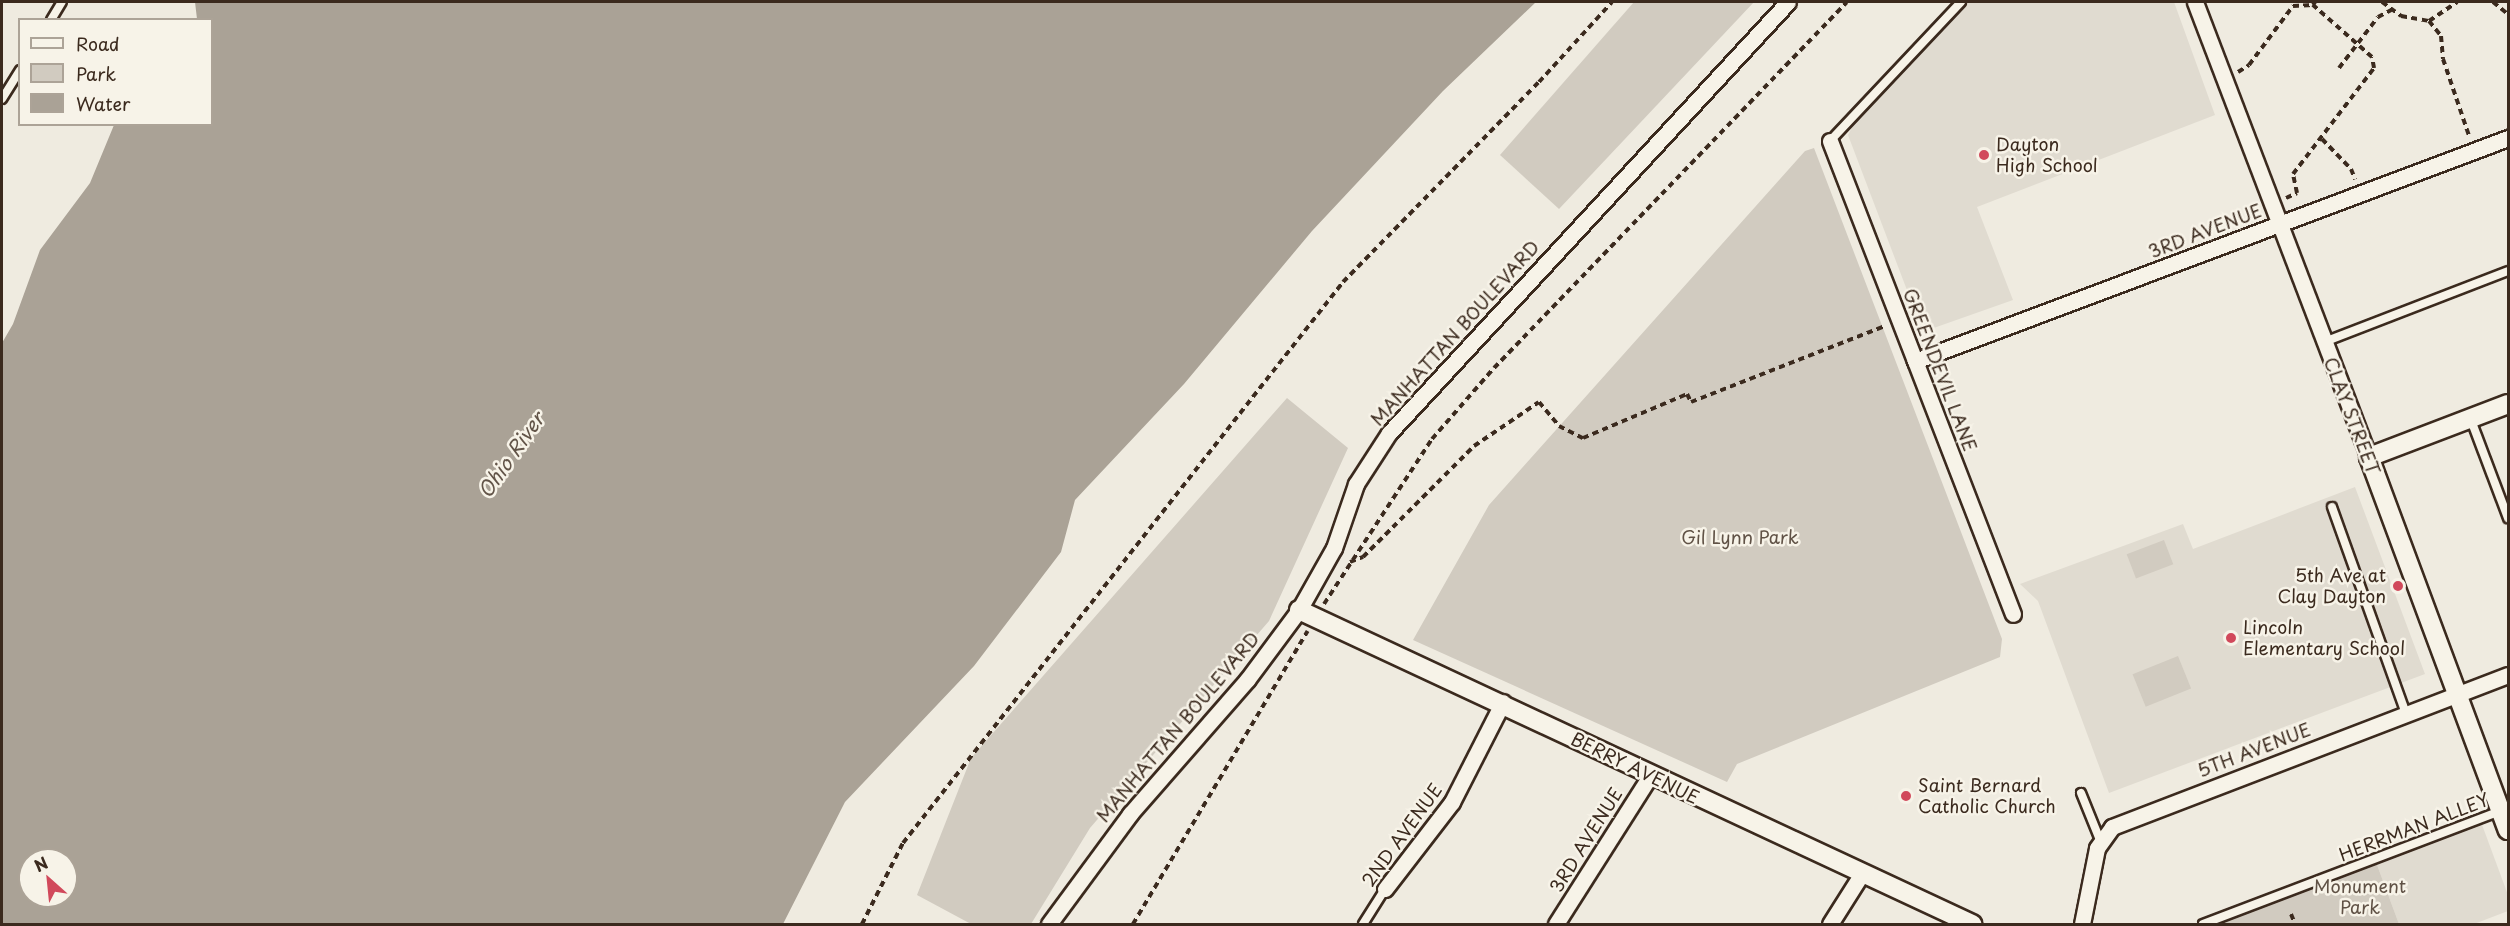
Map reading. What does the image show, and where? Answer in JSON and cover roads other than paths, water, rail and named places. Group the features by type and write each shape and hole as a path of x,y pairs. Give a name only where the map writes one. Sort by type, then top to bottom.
{"street":[{"name":"MANHATTAN BOULEVARD","path":"1049,924 1117,830 1247,680 1299,610 1334,548 1356,484 1389,434 1788,2"},
{"name":"CLAY STREET","path":"2194,2 2369,457 2508,830"},
{"name":"3RD AVENUE","path":"1915,361 2508,138"},
{"name":"GREENDEVIL LANE","path":"1830,141 2013,614"},
{"path":"2369,457 2508,404"},
{"name":"BERRY AVENUE","path":"1299,610 1503,702 1650,776 1861,875 1972,924"},
{"name":"5TH AVENUE","path":"2100,840 2122,822 2508,675"},
{"name":"2ND AVENUE","path":"1386,889 1452,802 1503,702"},
{"name":"3RD AVENUE","path":"1556,924 1650,776"},
{"path":"2082,924 2100,840"},
{"path":"1830,924 1861,875"}],"lane":[{"path":"52,18 62,2"},
{"path":"1830,141 1962,2"},
{"path":"2,99 18,73"},
{"path":"2324,342 2508,271"},
{"path":"2470,418 2508,518"},
{"path":"2332,507 2406,714"},
{"path":"2081,793 2100,840"},
{"name":"HERRMAN ALLEY","path":"2203,924 2501,810"},
{"name":"2ND AVENUE","path":"1363,924 1386,889"}],"water":[{"name":"Ohio River","path":"195,2 1536,2 1443,91 1312,231 1184,384 1075,500 1061,552 974,666 845,802 783,924 2,924 2,343 13,324 40,250 90,183 114,126 213,126 213,18 197,18"}],"place":[{"name":"Dayton High School","path":"1984,155"},
{"name":"5th Ave at Clay Dayton","path":"2398,586"},
{"name":"Lincoln Elementary School","path":"2231,638"},
{"name":"Saint Bernard Catholic Church","path":"1906,796"}],"park label":[{"name":"Gil Lynn Park","path":"1740,537"},
{"name":"Monument Park","path":"2360,897"}]}
